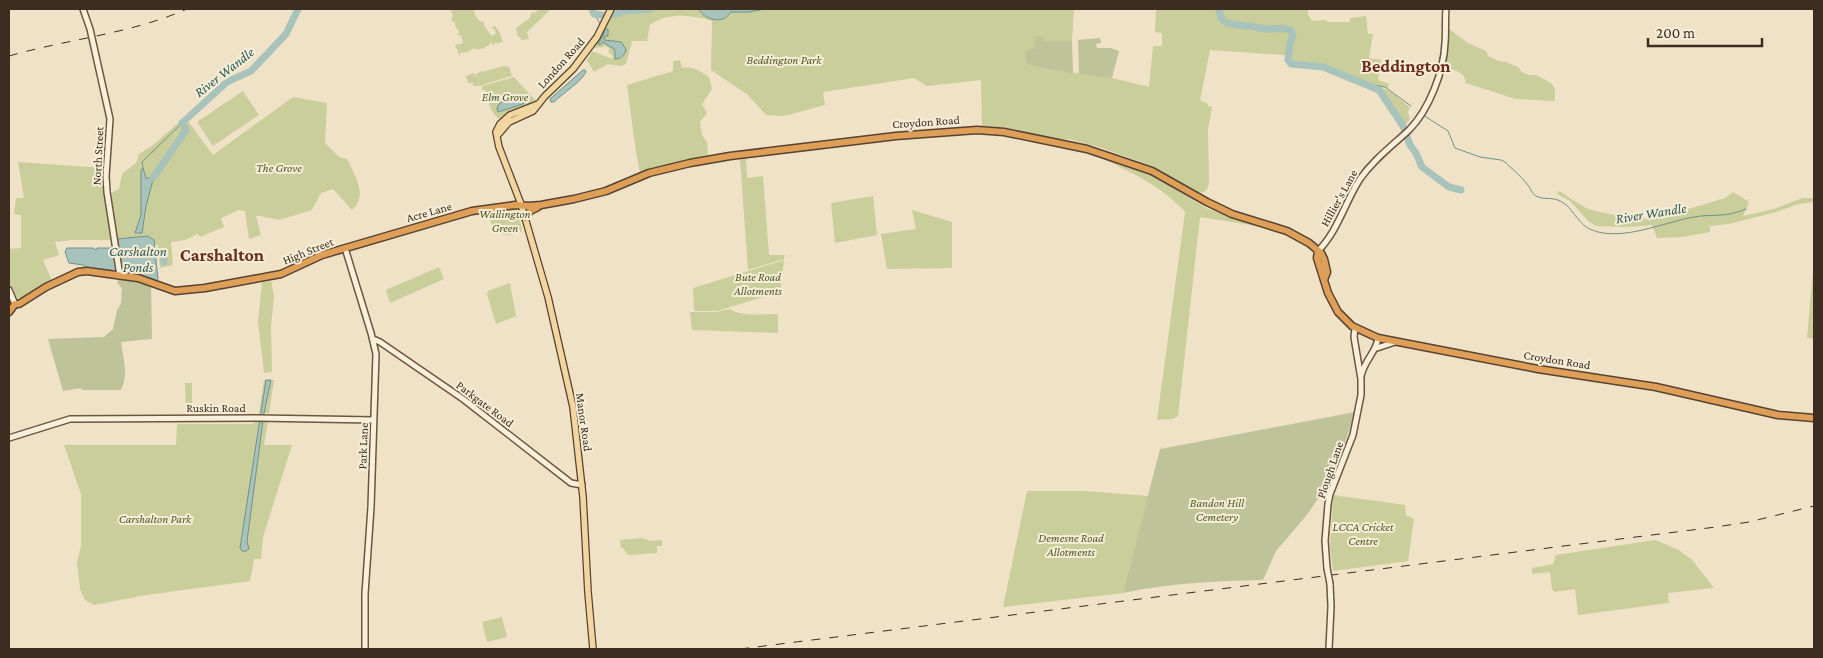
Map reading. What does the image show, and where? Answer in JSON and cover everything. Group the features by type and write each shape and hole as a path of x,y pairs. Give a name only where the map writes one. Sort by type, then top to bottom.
{"highway":[{"name":"Croydon Road","path":"521,204 528,206 541,205 594,194 649,173 712,159 896,136 962,131 1004,132 1086,149 1152,171 1232,214 1286,231 1309,243 1321,253 1326,264 1324,280 1328,293 1338,312 1355,328 1378,338 1538,369 1656,387 1778,415 1814,418"},
{"name":"Acre Lane","path":"345,248 472,211 521,204"},
{"path":"525,218 530,211 541,205"},
{"name":"High Street","path":"15,304 19,304 46,287 74,273 87,271 138,278 175,291 204,288 281,274 314,258 345,248"},
{"path":"9,312 15,304"}],"main road":[{"name":"North Street","path":"83,9 90,29 110,119 107,190 120,276"},
{"name":"London Road","path":"497,136 509,122 534,111 538,104 585,55 604,25 611,9"},
{"name":"Hillier's Lane","path":"1318,250 1331,234 1361,178 1378,157 1409,130 1422,112 1442,66 1446,9"},
{"name":"London Road","path":"497,136 496,132 500,124 510,115 538,104"},
{"name":"Manor Road","path":"497,136 499,147 521,204 550,306 570,393 582,485 593,649"},
{"name":"Park Lane","path":"345,248 373,339 376,358 371,507 365,594 365,649"},
{"path":"9,290 15,304"},
{"name":"Plough Lane","path":"1329,649 1331,606 1325,541 1330,494 1348,449 1358,416 1361,379 1354,337 1355,328"},
{"path":"1377,348 1378,338"},
{"name":"Parkgate Road","path":"373,339 463,399 571,483 582,485"},
{"path":"1361,379 1366,361 1377,348 1395,342"},
{"path":"1359,362 1366,361"},
{"name":"Ruskin Road","path":"9,438 70,419 374,420"}],"green space":[{"path":"446,9 474,9 477,18 484,22 484,26 492,36 496,33 493,28 490,28 495,26 500,33 503,43 497,44 496,42 493,46 493,43 489,44 484,49 478,50 474,48 469,52 460,53 460,57 455,45 463,43 461,35 458,36 457,34 460,33 451,18 453,17 451,10"},
{"path":"539,9 551,9 528,31 529,39 521,40 518,37 516,28 531,17 530,15 533,12 535,13"},
{"name":"Beddington Park","path":"615,9 1074,9 1072,41 1044,41 1042,68 1112,78 1149,87 1153,46 1162,46 1162,33 1155,32 1156,9 1308,9 1308,14 1312,21 1349,22 1351,18 1366,16 1368,34 1373,34 1369,58 1381,60 1378,80 1389,84 1388,88 1368,84 1323,67 1291,64 1284,55 1210,50 1200,100 1212,107 1208,130 1209,182 1206,191 1196,192 1154,167 1102,148 1069,139 1059,140 1010,128 982,126 981,80 927,86 914,78 823,92 825,105 788,115 766,115 748,95 711,70 712,21 696,17 672,16 657,21 650,25 647,41 632,41 626,64 621,66 608,64 594,72 587,60 592,51 612,59 613,56 608,52 610,49 605,46 594,48"},
{"path":"1449,29 1468,43 1486,51 1488,56 1518,67 1522,72 1536,75 1551,83 1555,89 1555,101 1515,99 1466,83 1461,73 1444,67 1445,57 1448,57"},
{"path":"1035,37 1043,37 1044,41 1072,41 1073,73 1042,68 1026,63 1026,50 1035,49"},
{"path":"1100,38 1101,43 1096,44 1097,48 1111,48 1119,51 1112,78 1079,74 1078,40"},
{"path":"680,60 682,68 693,68 709,77 712,89 702,104 707,113 700,122 702,135 707,142 708,155 640,172 627,85 673,71 673,61"},
{"path":"504,66 509,67 512,76 479,86 473,86 473,83 468,83 466,76 474,73 476,77 476,74 482,71"},
{"name":"Elm Grove","path":"514,77 536,101 499,119 491,109 482,86"},
{"path":"1376,86 1398,97 1410,108 1408,112 1410,119 1405,126 1382,90"},
{"path":"243,91 259,115 213,146 197,122"},
{"name":"The Grove","path":"293,97 327,103 325,143 339,157 347,159 360,192 357,204 352,210 333,189 321,193 312,210 279,220 256,216 261,235 249,239 245,211 239,210 221,218 224,227 200,237 198,234 185,240 171,242 173,265 160,268 158,245 154,245 154,240 148,236 117,239 111,193 119,189 122,174 136,163 139,154 152,146 185,117 213,155"},
{"path":"1100,157 1150,174 1206,208 1257,226 1200,217 1178,416 1173,419 1157,420 1185,212 1156,187"},
{"path":"746,158 747,178 763,176 769,255 785,255 784,259 748,270 740,159"},
{"path":"18,162 103,168 112,240 55,242 59,255 43,260 52,281 21,300 12,290 8,270 9,249 21,248 21,215 14,214 16,198 24,198"},
{"path":"1559,191 1584,207 1595,211 1629,218 1650,219 1725,198 1733,192 1749,202 1743,216 1774,209 1802,198 1814,198 1814,202 1799,204 1729,224 1710,226 1710,232 1683,237 1657,238 1652,225 1628,227 1596,226 1589,222 1570,201 1557,194"},
{"path":"873,196 877,235 835,243 831,203"},
{"name":"Wallington Green","path":"515,205 522,229 521,232 509,235 494,233 487,209"},
{"path":"912,210 952,222 952,268 887,269 881,234 916,229"},
{"name":"Bute Road Allotments","path":"784,260 780,292 717,311 694,311 693,288"},
{"path":"439,267 444,279 390,303 386,290"},
{"path":"1814,270 1814,339 1807,338"},
{"path":"119,278 140,281 151,286 152,339 121,342 125,378 121,390 81,390 82,388 63,391 48,339 104,337 113,329 117,310 121,304 122,288 117,283"},
{"path":"271,281 274,296 271,326 272,372 264,373 258,322 262,282"},
{"path":"510,283 516,316 496,324 487,294 488,291"},
{"path":"730,309 734,312 746,314 778,314 778,333 692,330 690,312 716,312"},
{"path":"264,380 274,380 269,413 259,413"},
{"path":"185,383 192,383 192,414 186,413"},
{"name":"Bandon Hill Cemetery","path":"1355,412 1339,461 1325,484 1325,489 1306,516 1276,551 1263,580 1193,583 1123,593 1160,449"},
{"name":"Carshalton Park","path":"255,422 268,422 264,445 292,445 263,537 261,559 254,559 250,581 146,595 94,605 85,600 80,589 77,563 81,546 81,494 64,445 176,445 177,424 252,424"},
{"name":"Demesne Road Allotments","path":"1027,491 1084,491 1148,496 1123,593 1003,607"},
{"name":"LCCA Cricket Centre","path":"1333,495 1405,505 1406,515 1414,519 1408,561 1333,571 1330,547"},
{"path":"641,538 652,541 662,540 662,546 657,546 657,553 628,555 621,548 620,540"},
{"path":"1655,540 1679,550 1693,561 1714,588 1668,593 1669,603 1578,615 1575,589 1554,592 1552,590 1550,572 1532,574 1532,568 1553,564 1556,555"},
{"path":"502,617 507,637 487,642 482,622"}],"water":[{"path":"699,9 765,9 749,12 731,12 725,18 718,20 706,17"},
{"path":"605,29 608,29 608,36 605,36 604,40 621,42 626,49 624,55 617,59 615,59 614,49 603,42 600,45 598,44"},
{"path":"583,70 586,72 580,80 554,102 551,102 550,99"},
{"path":"510,97 518,97 524,102 523,104 498,112 497,108 500,103"},
{"path":"143,168 146,178 153,178 153,180 146,206 142,233 135,233 141,215 141,170"},
{"name":"Carshalton Ponds","path":"148,236 154,240 157,281 123,273 117,239"},
{"name":"Carshalton Ponds","path":"67,248 93,248 96,250 97,248 113,248 117,270 113,273 89,270 83,265 69,263 65,252"},
{"path":"266,380 271,380 264,413 247,541 249,549 242,551 240,548"}],"waterway":[{"name":"River Wandle","path":"153,178 186,130 182,123 227,82 251,71 286,34 298,9"},
{"name":"River Wandle","path":"592,9 594,14 609,16 624,11 650,9"},
{"name":"River Wandle","path":"624,11 629,9"},
{"name":"River Wandle","path":"1219,9 1222,19 1229,24 1265,29 1282,28 1291,30 1293,37 1290,42 1288,60 1291,64 1323,67 1379,90 1403,126 1410,145 1422,167 1449,187 1461,190"},
{"path":"594,14 601,25"},
{"name":"River Wandle","path":"1368,84 1385,87 1411,106"},
{"name":"River Wandle","path":"1423,115 1448,131 1455,148 1480,157 1505,162 1525,181 1534,195 1561,201 1584,225 1592,230 1616,234 1643,230 1682,219 1727,214 1746,209"},
{"path":"143,168 142,162 182,123"},
{"path":"163,252 164,262"}],"railway":[{"path":"9,56 121,30 165,18 187,9"},
{"path":"740,649 1716,527 1749,522 1814,506"}],"district":[{"name":"Beddington","path":"1406,66"},
{"name":"Carshalton","path":"222,255"}]}
